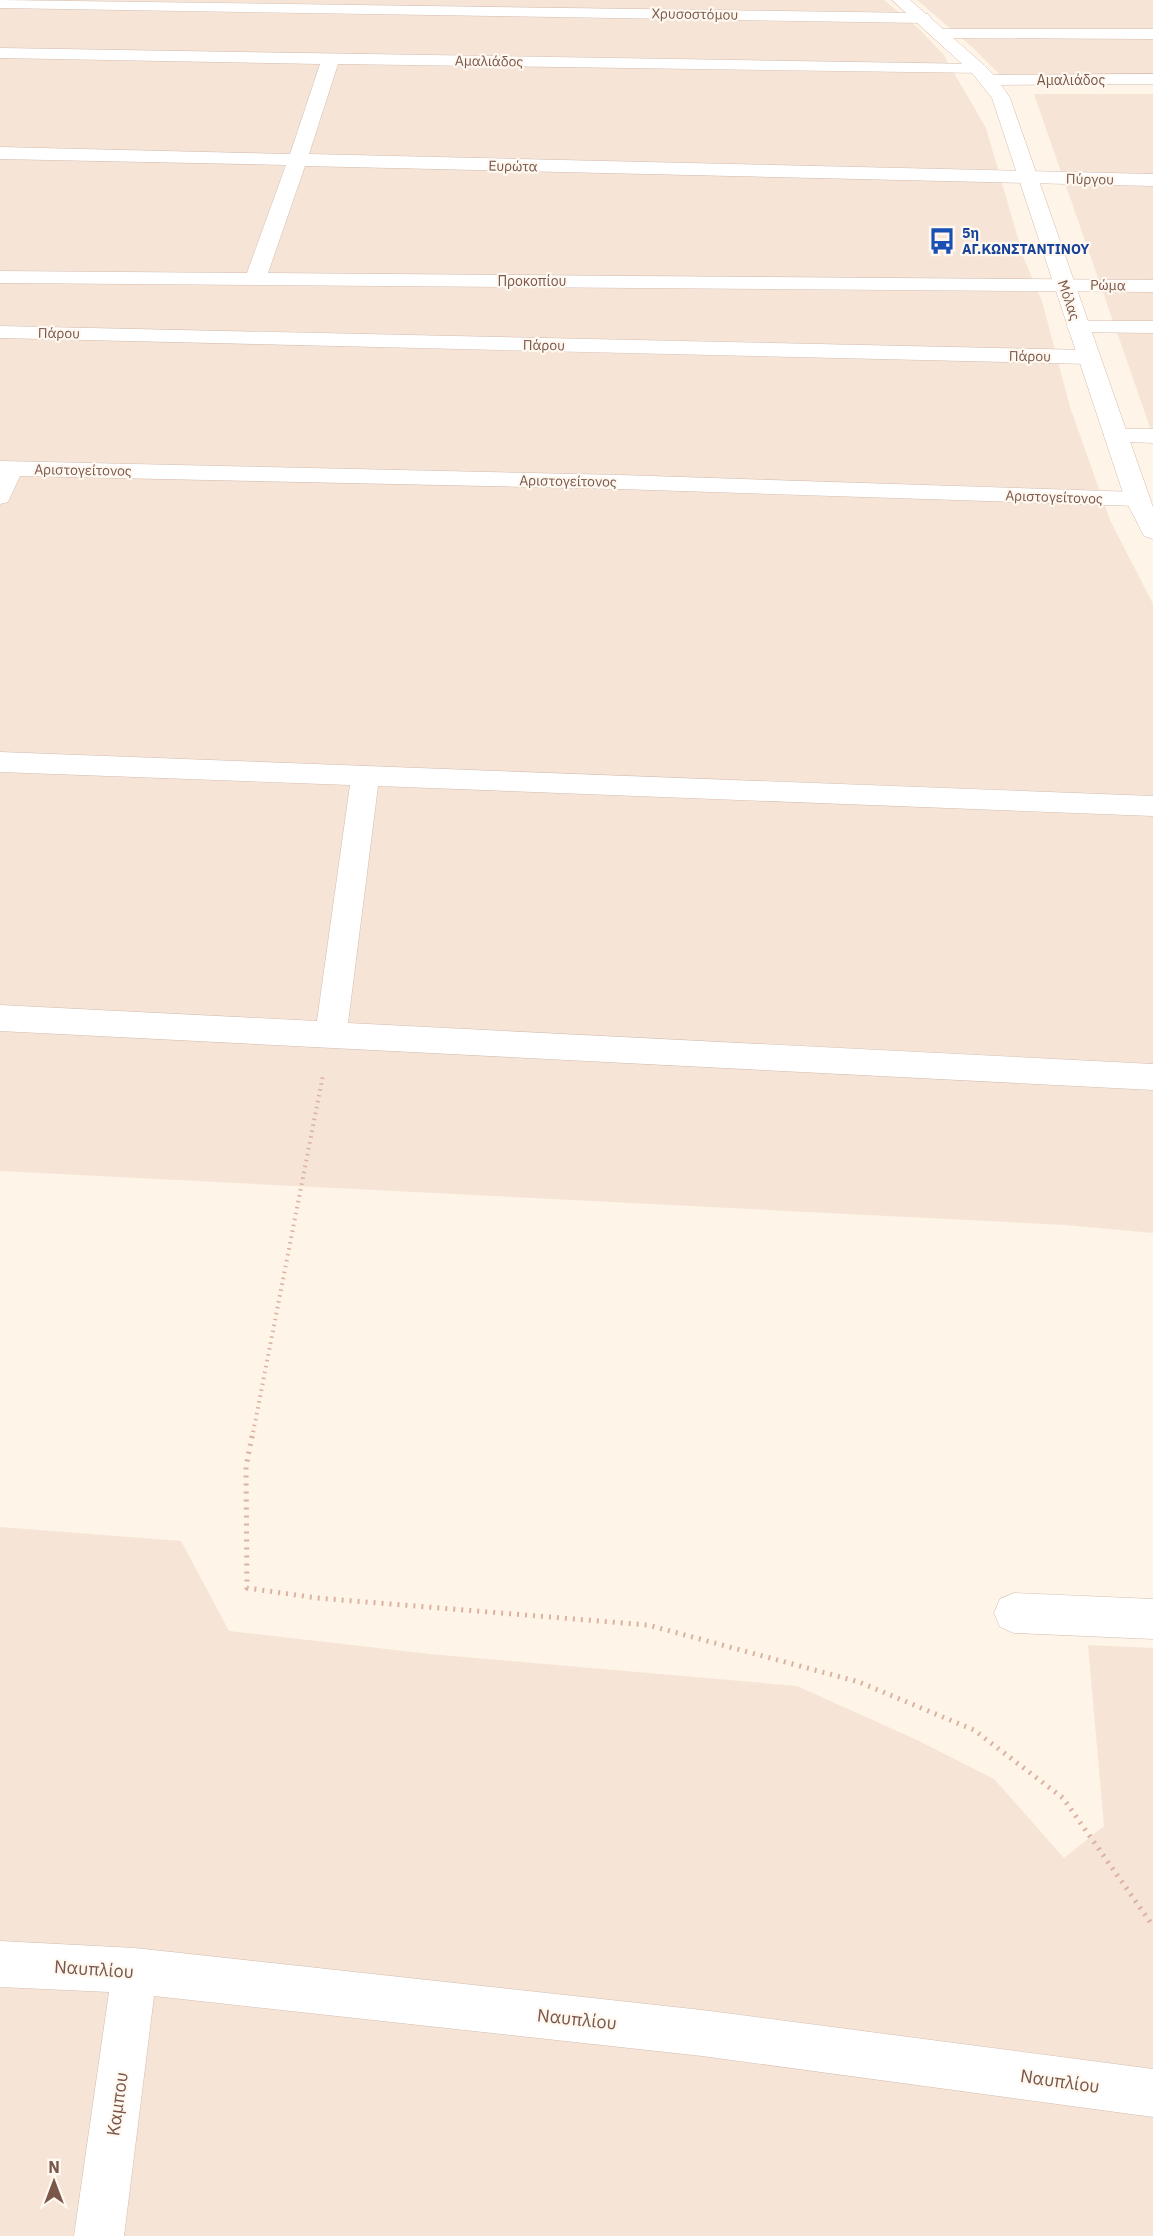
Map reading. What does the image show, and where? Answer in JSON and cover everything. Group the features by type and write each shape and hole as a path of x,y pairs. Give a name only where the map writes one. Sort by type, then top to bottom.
{"street":[{"name":"Μόλας","path":"900,0 984,74 1006,107 1027,178 1137,499 1153,531"},
{"name":"Χρυσοστόμου","path":"0,3 922,18"},
{"path":"939,34 1153,33"},
{"name":"Αμαλιάδος","path":"0,52 331,58 1153,80"},
{"path":"255,279 298,160 331,58"},
{"name":"Ευρώτα","path":"0,153 1027,178"},
{"name":"Πύργου","path":"1027,178 1153,180"},
{"name":"Προκοπίου","path":"0,277 1064,284"},
{"name":"Ρώμα","path":"1064,284 1153,286"},
{"path":"1078,327 1153,327"},
{"name":"Πάρου","path":"0,332 1089,357"},
{"path":"1116,436 1153,436"},
{"path":"0,497 5,468"},
{"name":"Αριστογείτονος","path":"5,468 620,482 1137,499"},
{"path":"0,762 1153,806"},
{"path":"331,1034 365,776"},
{"path":"0,1018 1153,1077"},
{"path":"1014,1613 1153,1619"},
{"name":"Ναυπλίου","path":"0,1964 135,1971 702,2033 1153,2093"},
{"name":"Καμπου","path":"99,2236 135,1971"}],"path":[{"path":"331,1034 246,1467 247,1588 317,1598 648,1625 859,1682 974,1730 1063,1798 1153,1926"}],"shaded area":[{"path":"0,0 884,0 918,28 943,54 986,128 1024,259 1042,301 1070,407 1110,520 1153,604 1153,1233 1065,1225 0,1171"},
{"path":"917,0 1153,0 1153,75 1000,75 972,47"},
{"path":"1034,94 1153,94 1153,436"},
{"path":"0,1527 181,1541 229,1631 430,1654 797,1686 917,1740 994,1779 1064,1858 1104,1826 1088,1645 1153,1648 1153,2236 0,2236"}],"place":[{"name":"5η ΑΓ.ΚΩΝΣΤΑΝΤΙΝΟΥ","path":"942,241"}]}
